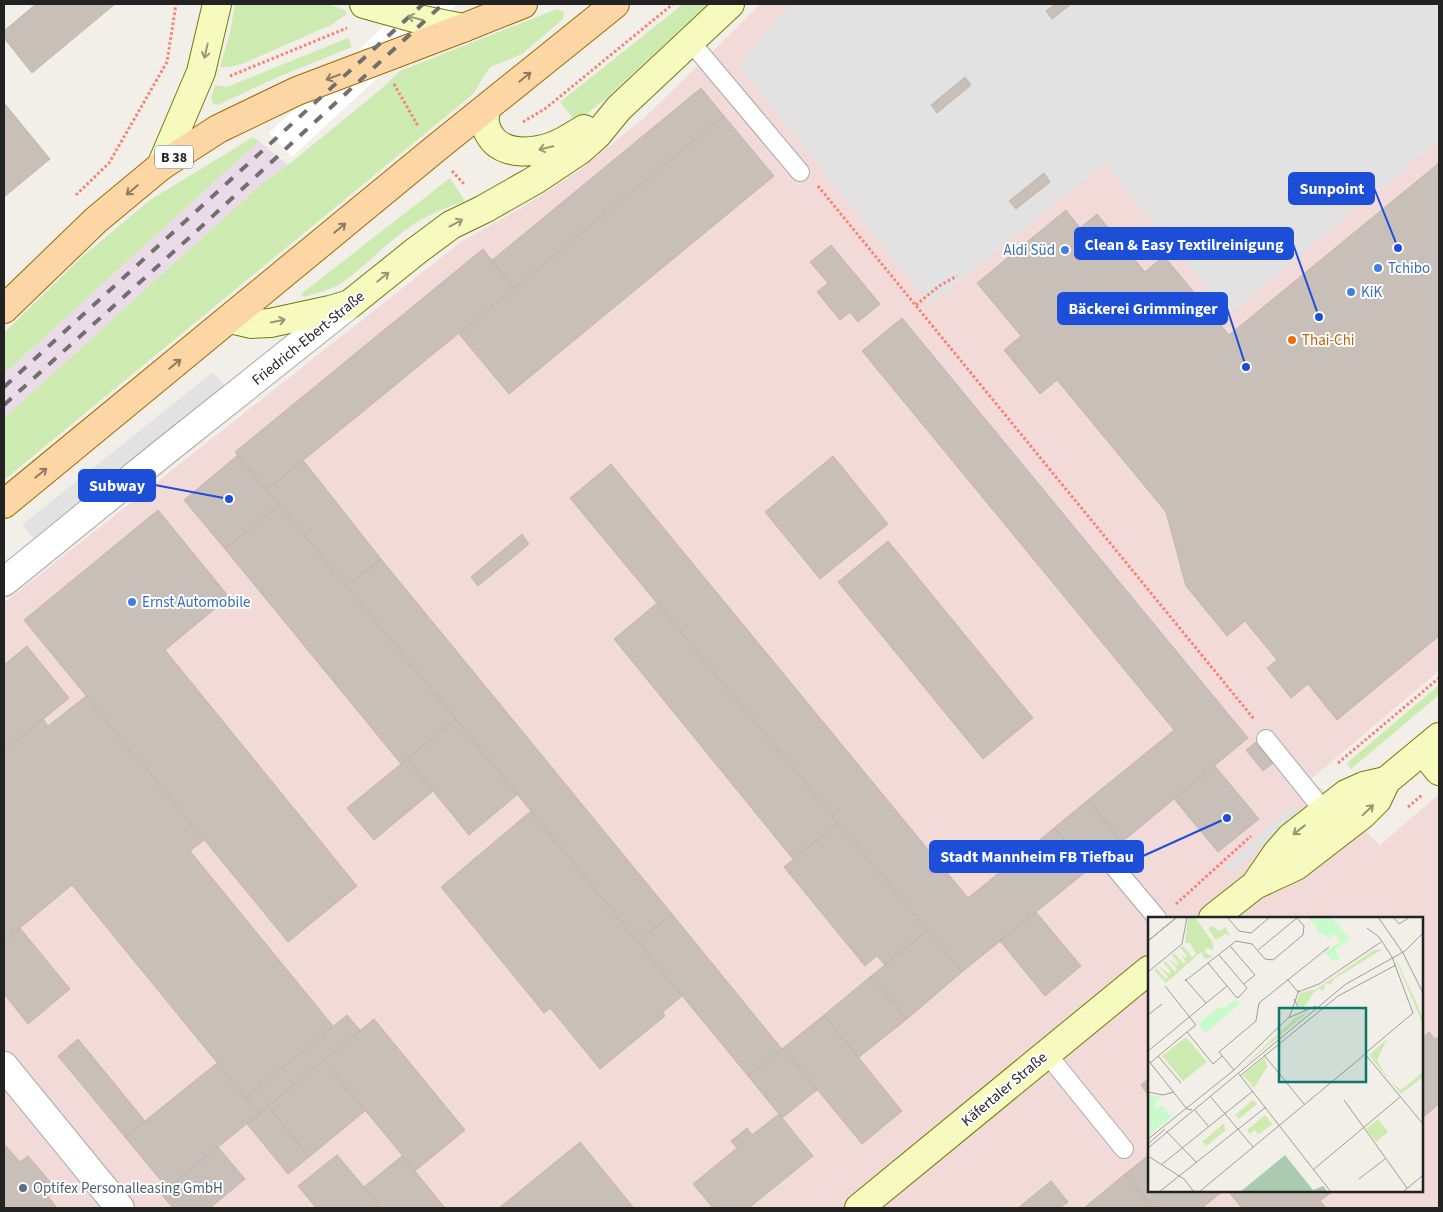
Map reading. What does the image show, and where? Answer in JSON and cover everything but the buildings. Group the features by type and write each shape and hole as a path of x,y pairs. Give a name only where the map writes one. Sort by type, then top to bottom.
{"main road":[{"name":"B 38","path":"4,309 96,220 161,166 218,129 297,91 523,4"},
{"path":"4,504 435,149 615,4"}],"street":[{"path":"161,166 201,72 217,4"},
{"path":"364,4 418,19 462,28"},
{"name":"Friedrich-Ebert-Straße","path":"7,573 235,396 416,250 451,225 535,180 580,150 597,135 619,108 730,4"},
{"path":"487,108 484,115 484,123 486,131 493,140"},
{"name":"Friedrich-Ebert-Straße","path":"493,140 507,149 516,151 552,146 564,141 619,108"},
{"path":"230,319 251,324 270,323 350,304"},
{"path":"1255,885 1277,853 1292,836 1346,794 1364,786 1386,781 1434,753"},
{"path":"1214,917 1255,885 1296,866 1355,821 1377,800 1386,781"},
{"name":"Käfertaler Straße","path":"859,1208 1148,971"},
{"path":"4,1066 120,1208"}],"lane":[{"path":"690,41 800,172"},
{"path":"1266,739 1324,811"},
{"path":"1105,856 1156,917"},
{"path":"1047,1054 1124,1149"}],"path":[{"path":"74,197 109,163 168,62 176,4"},
{"path":"201,72 224,78 349,27 358,23 364,4"},
{"path":"493,140 546,108 673,4"},
{"path":"379,59 421,130 453,172"},
{"path":"800,172 816,184 916,305 1260,726 1266,739"},
{"path":"916,305 939,286 957,276"}],"shaded area":[{"path":"760,4 1439,4 1439,671 1311,779 1380,845 1439,794 1439,1208 4,1208 4,603 462,241 520,209 581,169 644,118"},
{"path":"789,4 1439,4 1439,140 1229,314 1105,163 931,305 739,65"},
{"path":"259,141 288,165 260,185 4,418 4,374"},
{"path":"213,372 225,386 34,539 22,525"},
{"path":"1295,804 1301,811 1231,873 1225,866"}],"green space":[{"path":"235,4 330,4 346,11 347,14 331,25 242,64 220,67 230,33"},
{"path":"683,4 708,4 604,100 576,122 560,102"},
{"path":"557,9 564,12 563,19 522,54 490,67 473,94 4,480 4,418 260,185 288,165 380,90 400,71"},
{"path":"348,38 352,47 278,77 218,105 213,104 211,99 215,85 227,87"},
{"path":"253,137 259,141 4,374 4,333 83,256 150,200"},
{"path":"450,178 465,201 434,213 406,229 339,285 304,297 301,294"},
{"path":"1439,685 1439,695 1351,769 1347,763"}],"pier":[{"path":"408,4 457,4 292,157 269,133"}],"railway":[{"path":"4,387 423,4"},
{"path":"4,405 443,4"}],"place":[{"name":"Sunpoint","path":"1398,248"},
{"name":"Aldi Süd","path":"1065,250"},
{"name":"Tchibo","path":"1378,268"},
{"name":"KiK","path":"1351,292"},
{"name":"Clean & Easy Textilreinigung","path":"1319,317"},
{"name":"Thai-Chi","path":"1292,340"},
{"name":"Bäckerei Grimminger","path":"1246,367"},
{"name":"Subway","path":"229,499"},
{"name":"Ernst Automobile","path":"132,602"},
{"name":"Stadt Mannheim FB Tiefbau","path":"1227,818"},
{"name":"Optifex Personalleasing GmbH","path":"23,1188"}]}
